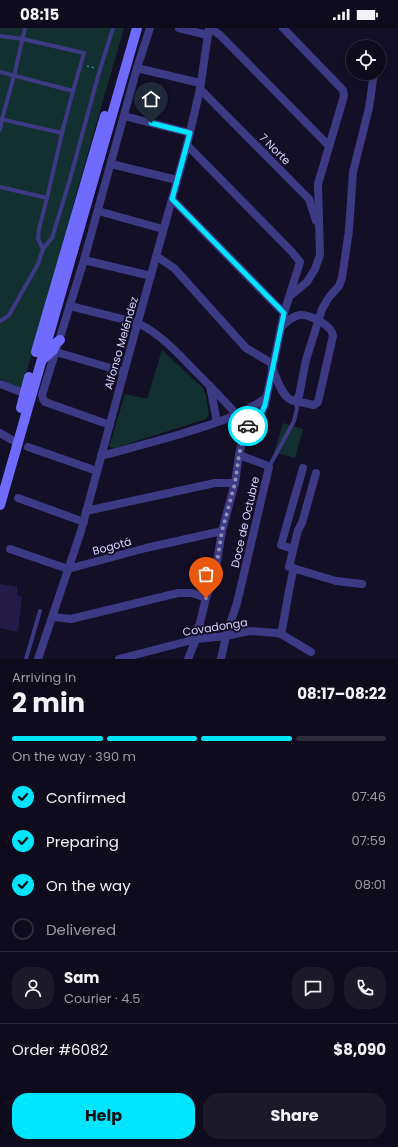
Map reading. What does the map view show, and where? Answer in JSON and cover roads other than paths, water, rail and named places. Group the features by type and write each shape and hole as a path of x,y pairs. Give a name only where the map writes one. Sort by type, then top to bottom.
{"main road":[{"path":"0,505 28,395 131,28"},
{"path":"0,483 12,440 41,361 84,198 137,28"},
{"path":"41,361 53,350 60,340"}],"street":[{"path":"110,425 45,402 42,395 84,260 137,68 150,28"},
{"path":"179,28 209,30 220,35 329,146"},
{"path":"283,28 343,90 344,96 318,184 320,255 315,270 307,282 290,296"},
{"name":"Alfonso Meléndez","path":"38,659 84,522 187,145 200,86 209,30"},
{"path":"137,68 200,86"},
{"path":"295,401 299,396 306,360 322,309 329,297 339,286 342,278 349,230 353,172 369,108 373,80"},
{"name":"7 Norte","path":"200,86 309,200 320,234"},
{"path":"124,116 190,133"},
{"path":"187,145 300,262 284,313 265,405 261,414 246,428 244,433 235,483 222,531 215,574 206,598 196,639 188,659"},
{"path":"111,164 177,180"},
{"path":"84,198 100,202"},
{"path":"172,199 284,313"},
{"path":"98,211 163,229"},
{"path":"156,256 174,268 246,348 272,366 287,398 292,401 314,405 317,404 334,336 333,332 327,326 304,315 298,315 292,318 281,327"},
{"path":"84,260 151,276"},
{"path":"70,306 138,322 160,337 180,354 236,415"},
{"path":"56,352 124,372"},
{"path":"0,384 28,395"},
{"path":"210,385 217,422"},
{"path":"101,456 217,422 248,410 266,398"},
{"path":"0,433 12,440"},
{"path":"28,447 97,471"},
{"name":"Doce de Octubre","path":"221,659 226,636 237,603 269,467 239,455"},
{"path":"293,549 281,545 303,468"},
{"path":"316,474 289,567 336,581 362,584"},
{"path":"86,511 215,483 235,483"},
{"path":"18,498 84,522"},
{"name":"Bogotá","path":"68,569 146,548 222,531"},
{"path":"10,550 68,569"},
{"path":"280,634 284,621 288,590 294,568"},
{"path":"53,617 71,619 178,593 192,592 206,598"},
{"name":"Covadonga","path":"119,659 196,639 226,636 249,631 280,634 310,652"}],"lane":[{"path":"0,130 1,119 14,76 25,28"},
{"path":"0,321 9,315 38,264 43,249 52,238 113,28"},
{"path":"0,36 84,53 38,229 38,238 43,249"},
{"path":"0,72 73,91"},
{"path":"1,119 62,133"},
{"path":"0,187 47,198"},
{"path":"269,467 294,421 296,408 295,401"},
{"path":"26,659 40,611"}]}
